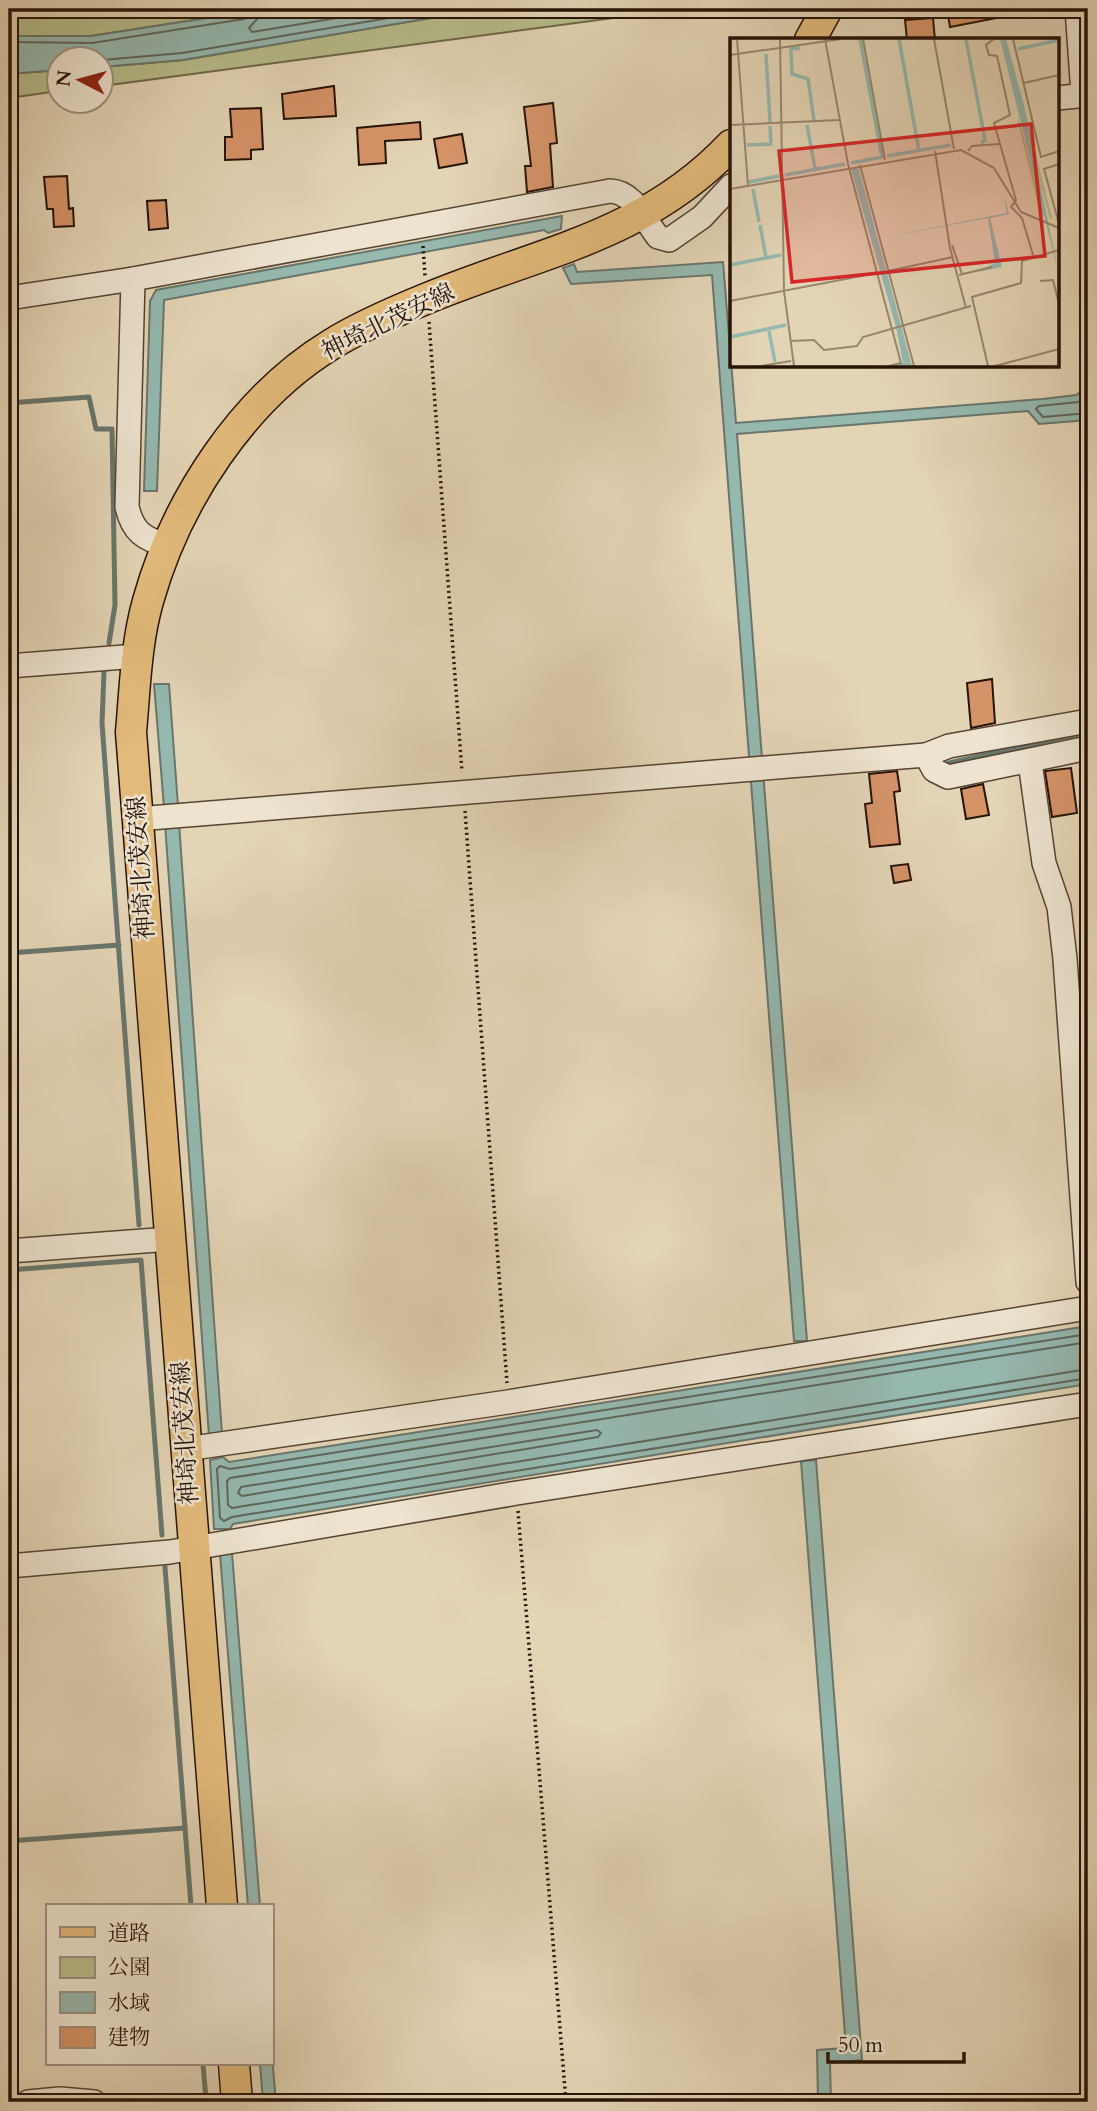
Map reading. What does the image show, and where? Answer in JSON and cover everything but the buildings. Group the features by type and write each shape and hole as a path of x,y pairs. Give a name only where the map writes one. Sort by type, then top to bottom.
{"main road":[{"path":"811,38 827,9"},
{"name":"神埼北茂安線","path":"222,1904 214,1544 207,1447 170,1239 159,817 131,732 137,656 148,601 167,547 192,496 232,434 279,386 332,344 427,298 606,234 642,215 681,189 730,146"},
{"path":"234,2066 237,2102"}],"street":[{"path":"1058,98 1085,84 1077,9"},
{"path":"9,298 133,279 610,191 621,191 630,197 657,237 669,240 702,217 730,187"},
{"path":"133,279 127,507 132,526 144,539 167,547"},
{"path":"9,666 137,656"},
{"path":"159,817 926,755 949,746 1088,721"},
{"path":"926,755 934,770 948,777 1088,748"},
{"path":"1030,762 1044,863 1059,907 1065,959 1088,1282"},
{"path":"9,1251 170,1239"},
{"path":"207,1447 508,1402 1088,1308"},
{"path":"9,1566 214,1544 517,1493 1088,1404"},
{"path":"28,2102 60,2099 94,2102"}],"path":[{"path":"422,239 508,1402"},
{"path":"517,1493 565,2102"}],"green space":[{"path":"9,9 265,9 91,36 9,36"},
{"path":"484,9 681,9 116,84 116,66 183,60"},
{"path":"46,71 46,93 9,98 9,74"}],"water":[{"path":"265,9 484,9 183,60 116,66 116,46 46,46 46,71 9,74 9,36 91,36"},
{"path":"562,216 561,229 548,233 544,230 164,300 157,491 144,491 150,301 156,290"},
{"path":"723,262 736,423 1043,399 1076,395 1088,387 1088,420 1039,424 1028,411 737,434 807,1341 794,1341 712,275 571,284 563,268 574,264 577,272"},
{"path":"154,684 169,684 178,806 164,807"},
{"path":"179,823 222,1434 209,1436 165,824"},
{"path":"1088,1326 1088,1384 233,1524 230,1529 214,1529 210,1460 223,1457 229,1462"},
{"path":"816,1460 862,2060 830,2063 831,2102 818,2102 817,2050 846,2048 801,1461"},
{"path":"232,1553 260,1904 248,1904 220,1554"},
{"path":"260,2066 273,2066 276,2102 263,2102"}],"waterway":[{"path":"9,403 89,397 96,429 112,429 115,605 109,643"},
{"path":"104,672 102,723 139,1225"},
{"path":"949,763 1083,733"},
{"path":"9,953 119,945"},
{"path":"9,1270 141,1260 162,1535"},
{"path":"165,1567 191,1904"},
{"path":"9,1841 185,1828"},
{"path":"203,2066 206,2099"}]}
